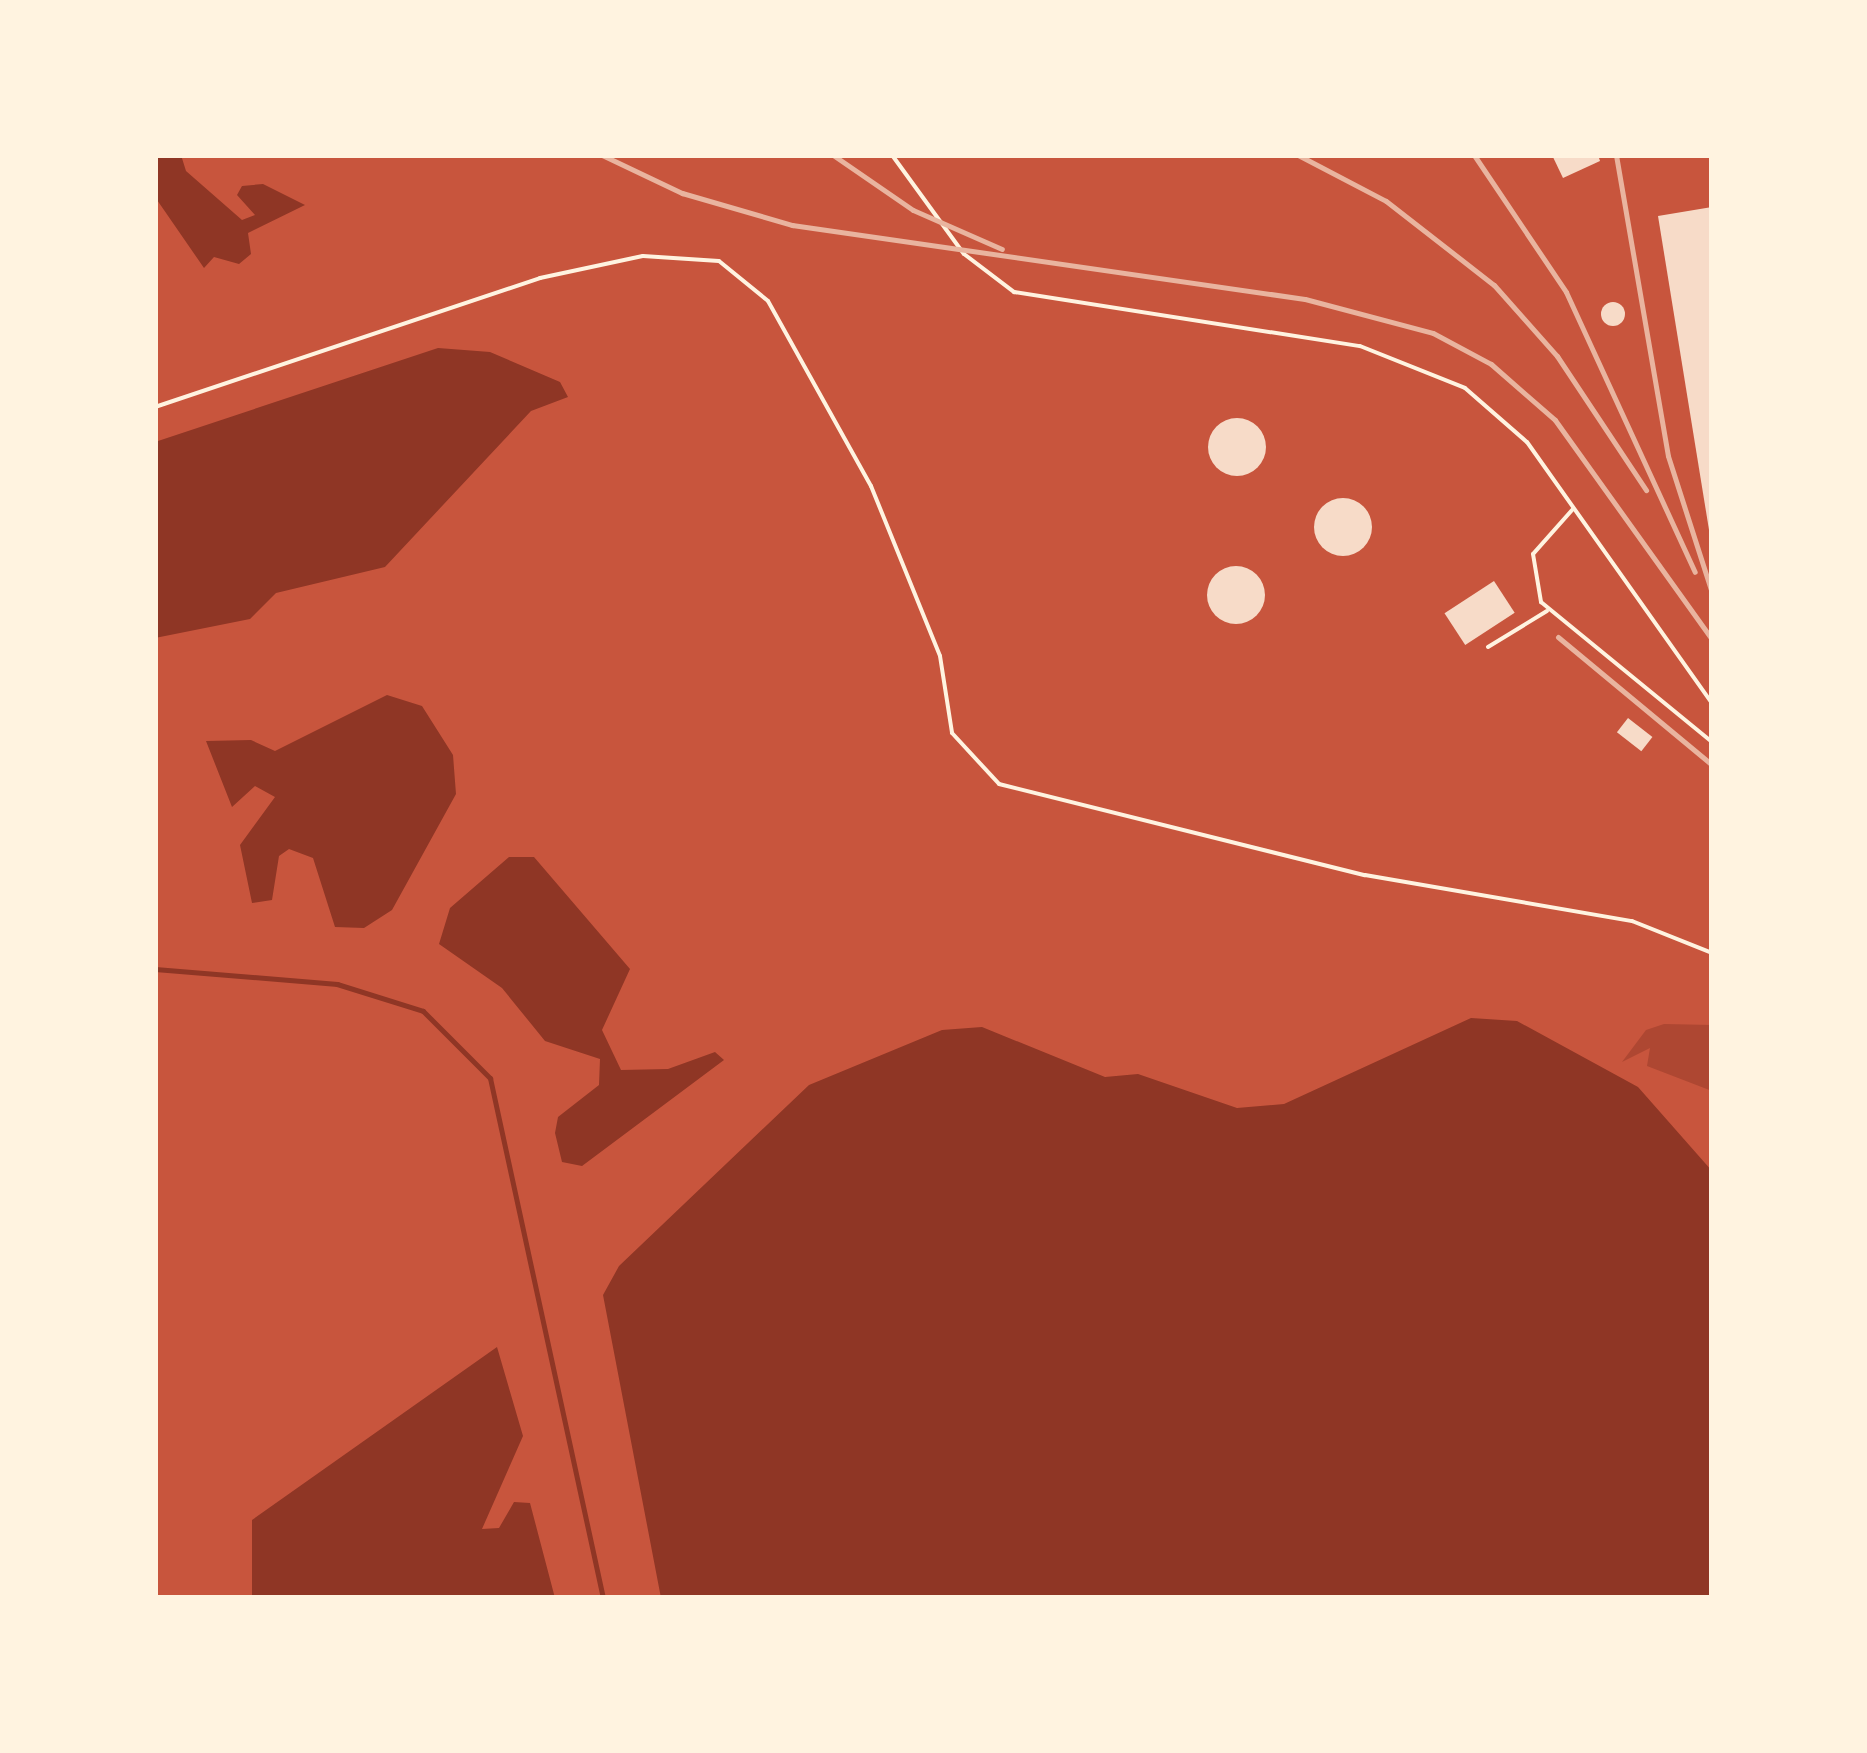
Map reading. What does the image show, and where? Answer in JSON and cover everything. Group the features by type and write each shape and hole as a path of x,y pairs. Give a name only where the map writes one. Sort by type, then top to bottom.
{"lane":[{"path":"892,155 964,254 1014,292 1415,361 1508,420 1712,703"},
{"path":"155,407 540,278 643,256 719,261 768,301 871,486 940,656 952,733 999,784 1364,875 1632,921 1712,953"},
{"path":"1573,508 1532,554 1530,578 1547,610 1712,742"},
{"path":"1488,647 1547,610"}],"shaded area":[{"path":"155,155 181,155 186,171 242,220 255,215 237,195 242,186 263,184 305,205 248,233 251,254 239,264 214,257 204,268 155,197"},
{"path":"438,348 490,352 560,382 568,397 531,411 385,567 276,593 250,619 155,638 155,442"},
{"path":"387,695 422,706 453,755 456,794 392,910 364,928 335,927 313,858 289,849 279,856 272,900 252,903 240,845 275,797 255,786 232,807 206,741 251,740 275,751"},
{"path":"509,857 534,857 630,969 602,1030 621,1070 668,1069 715,1052 724,1060 582,1166 562,1162 555,1133 558,1117 599,1085 600,1059 545,1041 502,988 439,944 450,908"},
{"path":"1471,1018 1517,1021 1638,1087 1712,1171 1712,1598 661,1598 603,1295 619,1266 809,1085 942,1030 982,1027 1105,1077 1138,1074 1237,1108 1284,1104"},
{"path":"1664,1024 1712,1025 1712,1091 1647,1066 1650,1048 1622,1062 1646,1030"},
{"path":"497,1347 523,1436 482,1529 499,1528 514,1502 530,1503 555,1598 252,1598 252,1520"}],"building":[{"path":"1552,155 1598,155 1600,161 1563,178"},
{"path":"1712,207 1712,536 1710,536 1658,216"},
{"path":"1613,302 1625,314 1613,326 1601,314"},
{"path":"1237,418 1257,427 1266,447 1257,467 1237,476 1217,467 1208,447 1217,427"},
{"path":"1343,498 1363,507 1372,527 1363,547 1343,556 1323,547 1314,527 1323,507"},
{"path":"1236,566 1256,575 1265,595 1256,615 1236,624 1216,615 1207,595 1216,575"},
{"path":"1494,581 1515,613 1465,645 1445,613"},
{"path":"1628,718 1652,737 1641,751 1617,732"}],"waterway":[{"path":"155,969 337,984 423,1011 490,1078 603,1598"}],"railway":[{"path":"602,155 682,193 792,225 1305,299 1433,333 1491,364 1555,420 1712,639"},
{"path":"833,155 913,210 1002,249"},
{"path":"1298,155 1386,201 1494,285 1557,356 1646,490"},
{"path":"1474,155 1566,292 1695,572"},
{"path":"1616,155 1668,456 1712,593"},
{"path":"1558,637 1712,765"}]}
